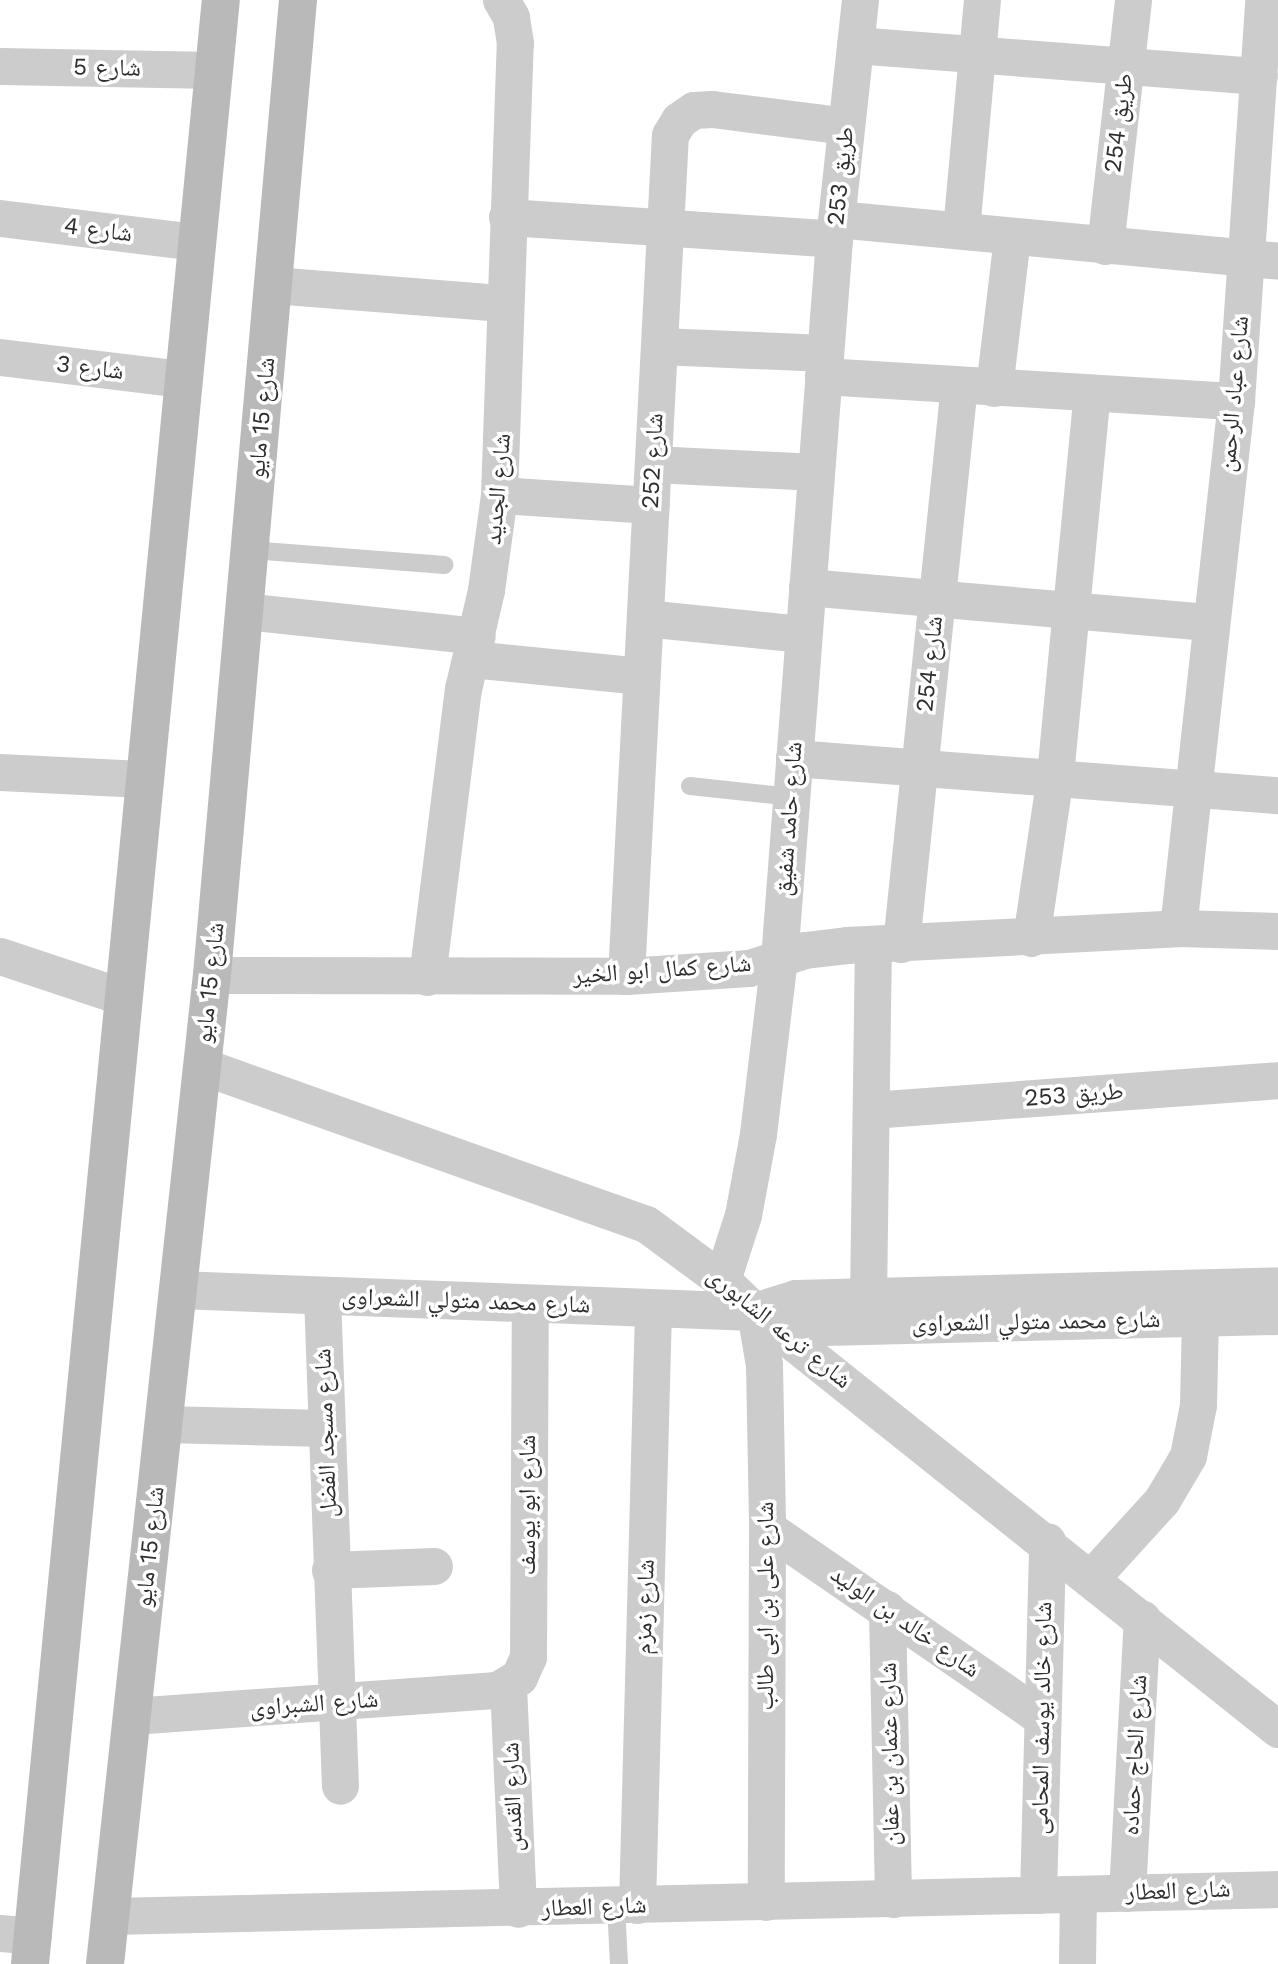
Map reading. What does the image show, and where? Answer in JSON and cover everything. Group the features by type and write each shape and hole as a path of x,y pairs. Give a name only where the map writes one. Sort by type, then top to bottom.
{"main road":[{"path":"21,1944 123,997 181,379 221,0"},
{"name":"شارع 15 مايو","path":"105,1964 212,975 298,0"}],"street":[{"name":"شارع الجديد","path":"427,977 463,689 474,648 499,495 505,400 503,303 515,43 511,17 500,0"},
{"name":"طريق 253","path":"824,365 835,229 860,0"},
{"path":"961,230 982,0"},
{"name":"طريق 254","path":"1105,246 1133,0"},
{"name":"شارع عباد الرحمن","path":"1178,928 1236,401 1262,261 1259,76 1263,0"},
{"path":"855,45 1259,76"},
{"name":"شارع 5","path":"0,66 214,70"},
{"name":"شارع 252","path":"626,976 670,135 679,120 694,110 846,126"},
{"path":"507,217 666,228 961,230 1262,261"},
{"name":"شارع 4","path":"0,218 195,242"},
{"path":"995,388 1012,237"},
{"path":"273,285 503,303"},
{"path":"659,346 824,365 959,385 1236,401"},
{"name":"شارع 3","path":"0,357 181,379"},
{"name":"شارع حامد شفيق","path":"722,1280 743,1215 758,1134 779,959 824,365"},
{"name":"شارع 254","path":"868,1297 871,1110 887,944 920,767 959,385"},
{"path":"1031,938 1055,775 1092,393"},
{"path":"653,464 816,472"},
{"path":"499,495 651,505"},
{"path":"807,587 1210,622"},
{"path":"244,611 641,676"},
{"path":"645,618 803,634"},
{"path":"794,758 1055,775 1278,795"},
{"path":"0,772 142,779"},
{"name":"شارع كمال ابو الخير","path":"212,975 626,976 749,968 805,950 887,944 1178,928 1278,931"},
{"path":"0,956 123,997"},
{"name":"شارع ترعه الشابورى","path":"202,1066 646,1224 722,1280 755,1311 1142,1618 1272,1712"},
{"name":"طريق 253","path":"871,1110 1278,1080"},
{"name":"شارع محمد متولي الشعراوى","path":"177,1290 755,1311 796,1300 1278,1286"},
{"name":"شارع مسجد الفضل","path":"322,1296 340,1786"},
{"name":"شارع ابو يوسف","path":"502,1688 526,1669 528,1657 530,1303"},
{"name":"شارع زمزم","path":"626,1906 653,1308"},
{"name":"شارع محمد متولي الشعراوى","path":"755,1311 781,1322 825,1327 1278,1317"},
{"name":"شارع على بن ابى طالب","path":"755,1311 764,1366 767,1528 766,1902"},
{"path":"1092,1577 1162,1500 1188,1456 1198,1405 1200,1318"},
{"path":"163,1424 325,1427"},
{"name":"شارع خالد بن الوليد","path":"767,1528 1042,1718"},
{"name":"شارع خالد يوسف المحامى","path":"1038,1895 1046,1541"},
{"path":"330,1570 434,1566"},
{"name":"شارع عثمان بن عفان","path":"887,1609 892,1899"},
{"name":"شارع الحاج حماده","path":"1128,1893 1142,1618"},
{"name":"شارع الشبراوى","path":"132,1716 335,1703 502,1688"},
{"name":"شارع القدس","path":"502,1688 517,1909"},
{"name":"شارع العطار","path":"110,1916 517,1909 1278,1889"},
{"path":"1077,1964 1078,1894"}],"lane":[{"path":"250,550 444,565"},
{"path":"690,786 792,797"},
{"path":"619,1964 626,1906"}]}
